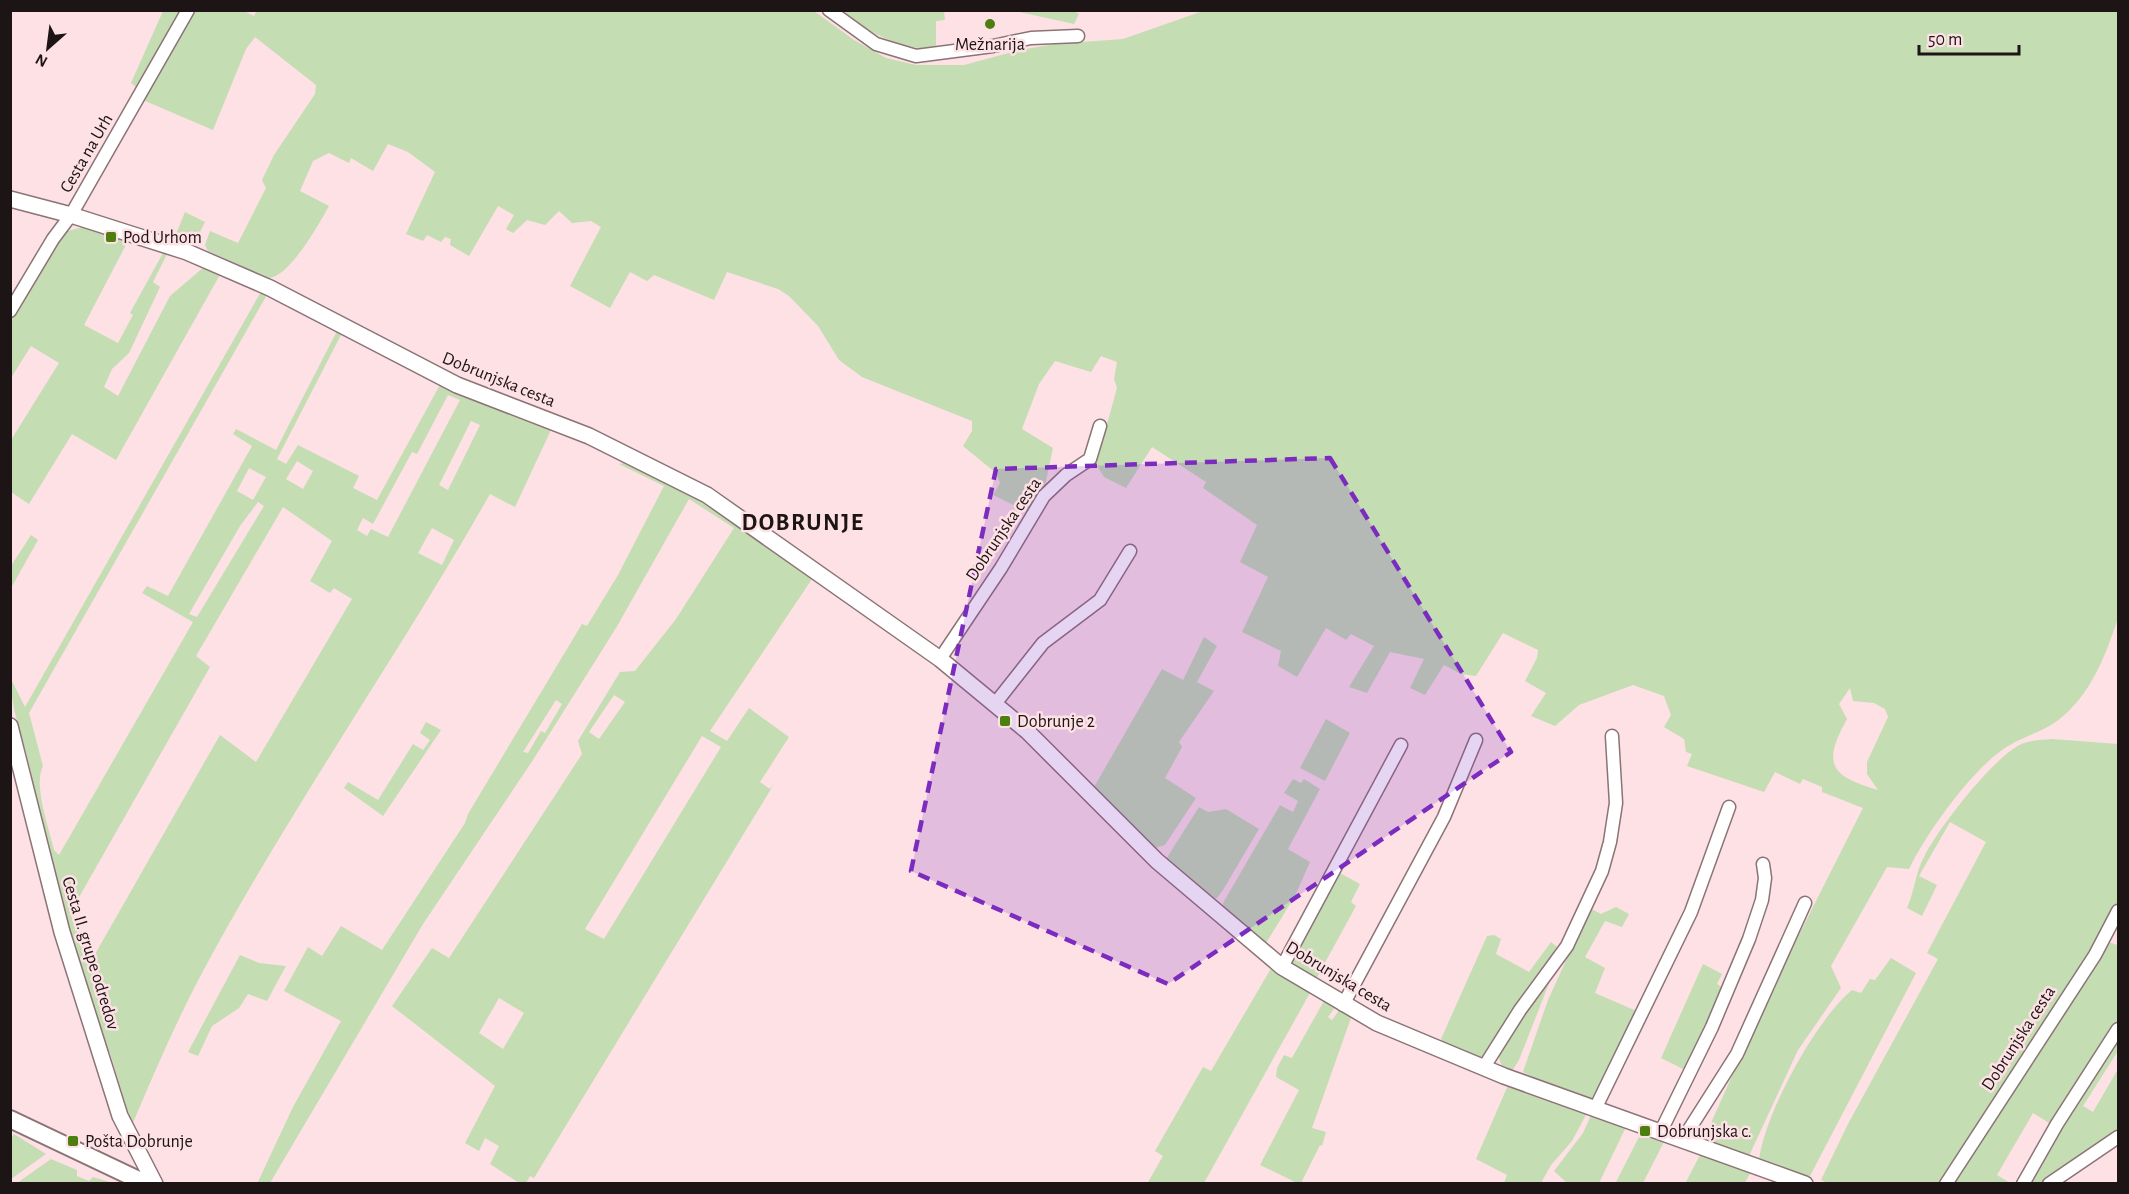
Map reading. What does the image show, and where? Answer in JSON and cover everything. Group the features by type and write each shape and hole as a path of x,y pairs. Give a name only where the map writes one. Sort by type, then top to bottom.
{"main road":[{"path":"10,1119 147,1184"}],"street":[{"name":"Cesta na Urh","path":"10,311 53,239 71,215 188,10"},
{"path":"829,10 876,44 916,56 981,48 1031,38 1078,36"},
{"name":"Dobrunjska cesta","path":"10,199 71,215 187,252 270,288 457,385 589,436 676,478 747,520 940,659 1027,731 1157,861 1282,967 1377,1023 1484,1067 1805,1184"},
{"name":"Dobrunjska cesta","path":"940,659 1044,496 1090,459 1100,426"},
{"path":"994,705 1043,643 1100,600 1130,552"},
{"name":"Cesta II. grupe odredov","path":"10,726 62,932 120,1116 155,1184"},
{"path":"1484,1067 1547,971 1567,946 1602,872 1610,842 1616,803 1612,736"},
{"path":"1343,1005 1444,818 1476,740"},
{"path":"1282,967 1401,745"},
{"path":"1596,1107 1691,912 1729,807"},
{"path":"1661,1131 1712,1027 1749,939 1762,900 1765,878 1763,864"},
{"path":"1683,1139 1737,1054 1805,903"},
{"name":"Dobrunjska cesta","path":"1946,1184 2095,955 2118,911"},
{"path":"2023,1184 2057,1124 2118,1029"},
{"path":"2049,1184 2118,1137"}],"highlighted area":[{"path":"1330,458 1511,752 1168,984 911,871 996,469"}],"green space":[{"path":"196,10 244,11 254,16 257,10 814,11 854,40 886,58 916,65 964,65 1020,50 1055,44 1123,39 1206,10 2118,11 2118,618 2097,672 2073,707 2055,722 2013,743 1986,763 1948,807 1909,869 1887,867 1831,966 1841,988 1798,1050 1749,1156 1705,1141 1766,1000 1863,808 1822,792 1822,787 1803,779 1800,784 1775,772 1764,792 1687,766 1692,754 1686,752 1684,739 1664,727 1671,715 1664,696 1633,685 1579,705 1555,726 1531,716 1546,693 1525,681 1537,658 1538,650 1503,633 1476,676 1461,674 1444,665 1425,695 1410,688 1424,659 1390,652 1367,693 1349,687 1374,646 1351,634 1346,640 1326,628 1297,677 1278,666 1281,651 1242,632 1268,577 1240,562 1257,525 1203,488 1206,482 1152,447 1126,488 1104,477 1096,464 1117,388 1114,379 1117,362 1101,356 1091,372 1055,361 1039,384 1022,429 1053,448 1045,486 1030,513 993,495 1000,483 996,473 963,446 972,431 972,421 862,377 839,360 818,326 789,296 778,289 727,272 714,300 654,275 647,281 630,272 610,308 570,286 601,227 591,221 572,223 559,211 545,225 527,220 513,233 506,229 514,215 498,206 469,256 450,245 451,239 445,237 441,242 427,235 423,241 406,234 435,172 408,152 388,144 373,171 351,158 349,163 329,153 313,161 300,191 329,206 295,259 277,275 269,278 208,251 205,245 210,231 238,243 266,188 262,180 274,155 315,94 316,85 255,37 246,49 213,130 143,100","holes":["1850,688 1853,701 1874,703 1885,709 1888,717 1867,762 1867,774 1878,790 1849,779 1835,766 1833,758 1835,747 1847,719 1839,704"]},
{"path":"163,11 183,11 136,87 131,83"},
{"path":"844,11 944,11 945,20 936,21 936,50 886,39 854,20"},
{"path":"1015,11 1074,11 1079,14 1074,24"},
{"path":"185,212 205,222 197,238 189,246 174,239"},
{"path":"83,227 128,241 84,325 118,343 133,315 130,313 163,253 167,254 153,282 160,287 129,353 112,369 104,387 118,396 170,296 204,267 222,271 116,460 72,434 29,504 11,492 11,440 59,363 31,346 11,378 11,320 59,239 68,231"},
{"path":"262,290 268,293 29,713 43,766 40,784 43,807 54,850 59,855 193,622 142,593 147,586 168,596 252,446 233,434 236,429 276,450 338,329 343,331 277,459 286,464 298,445 359,476 353,488 377,500 441,383 549,428 550,432 515,507 490,494 419,614 271,852 192,991 132,1125 110,1053 103,1044 63,905 15,712 11,679 25,707","holes":["448,395 460,400 388,537 371,529 367,536 357,530 363,518 373,524 412,452 417,454","471,421 480,425 448,490 439,485","297,461 313,471 303,489 286,479","249,468 266,477 253,500 237,491","258,502 264,506 197,617 189,614 240,526","283,507 332,541 310,581 330,593 334,588 352,599 256,762 220,735 90,963 70,913 210,667 196,656","432,528 454,540 442,565 418,553"]},
{"path":"629,462 715,507 814,576 710,731 727,741 749,708 789,737 760,782 770,789 774,784 534,1178 530,1176 526,1183 519,1183 490,1164 499,1146 485,1138 479,1151 465,1143 495,1086 392,1006 432,948 449,958 582,754 578,741 620,672 635,671 676,619 734,528 689,499 616,628 533,760 423,924 270,1183 257,1184 293,1107 341,1021 284,991 308,947 322,956 341,926 382,950 465,823 468,814 582,624 587,626 618,575 664,486 619,464","holes":["614,695 625,702 599,739 589,732","556,700 562,704 545,733 541,731 528,753 523,752","702,736 721,747 604,939 585,929","499,998 524,1013 503,1049 479,1033"]},
{"path":"31,535 38,540 11,588 11,566"},
{"path":"1204,637 1217,646 1197,682 1214,691 1179,742 1182,747 1165,778 1196,798 1165,845 1155,848 1094,787 1162,669 1183,680"},
{"path":"1326,719 1350,733 1325,781 1300,768"},
{"path":"426,722 441,730 383,816 344,788 348,782 378,800 413,744 423,750 430,740 420,733"},
{"path":"2052,739 2118,744 2118,906 2111,920 1944,1183 1830,1184 1821,1180 1848,1124 1938,959 1927,953 1986,842 1950,822 1919,876 1937,885 1922,916 1907,908 1924,857 1954,811 1984,776 2012,749 2024,743"},
{"path":"1293,779 1301,783 1304,779 1320,789 1288,849 1310,862 1295,896 1266,943 1259,941 1224,912 1223,903 1280,805 1293,812 1298,801 1284,793"},
{"path":"1199,807 1208,812 1226,809 1259,829 1223,890 1217,898 1209,900 1166,859"},
{"path":"1336,871 1360,884 1351,902 1356,906 1316,979 1291,964 1290,959"},
{"path":"1616,907 1629,914 1622,927 1605,921 1585,957 1605,968 1595,993 1641,1013 1596,1095 1590,1099 1557,1089 1523,1072 1548,1000 1590,908 1601,914"},
{"path":"1494,935 1501,939 1496,954 1529,972 1551,942 1557,947 1489,1054 1481,1058 1446,1045 1441,1039 1487,936"},
{"path":"2107,942 2118,945 2118,1025 2054,1126 2033,1113 1997,1175 2010,1183 1952,1184"},
{"path":"240,955 259,963 286,966 267,1001 248,994 239,1008 212,1026 198,1056 188,1052"},
{"path":"1891,958 1916,973 1810,1176 1794,1174 1759,1160 1763,1140 1781,1094 1808,1045 1838,1004 1852,990 1861,993 1870,979 1875,980"},
{"path":"1703,964 1722,974 1717,984 1723,988 1687,1071 1661,1058"},
{"path":"1273,965 1311,991 1204,1183 1147,1184 1163,1156 1155,1151 1203,1067 1211,1071"},
{"path":"1553,973 1519,1060 1512,1071 1502,1066 1498,1056 1506,1039"},
{"path":"1325,999 1336,1006 1328,1017 1332,1020 1340,1009 1352,1015 1312,1128 1326,1132 1322,1146 1320,1145 1301,1183 1297,1183 1260,1165 1299,1090 1276,1077 1277,1068 1284,1055 1292,1058"},
{"path":"2118,1037 2118,1051 2083,1106 2093,1112 2118,1069 2118,1132 2042,1183 2028,1184"},
{"path":"1509,1083 1588,1111 1572,1141 1551,1165 1541,1183 1504,1183 1507,1175 1476,1159"},
{"path":"1592,1113 1627,1125 1599,1183 1567,1183 1554,1171 1583,1133"},
{"path":"1642,1131 1665,1140 1643,1183 1615,1184"},
{"path":"14,1134 46,1154 11,1179 11,1139"},
{"path":"1701,1153 1751,1171 1745,1183 1685,1184"},
{"path":"51,1159 77,1170 77,1176 89,1181 93,1177 113,1183 17,1183"}],"place":[{"name":"Mežnarija","path":"990,24"},
{"name":"Pod Urhom","path":"111,237"},
{"name":"Dobrunje 2","path":"1005,721"},
{"name":"Dobrunjska c.","path":"1645,1131"},
{"name":"Pošta Dobrunje","path":"73,1141"}],"district":[{"name":"DOBRUNJE","path":"803,522"}]}
